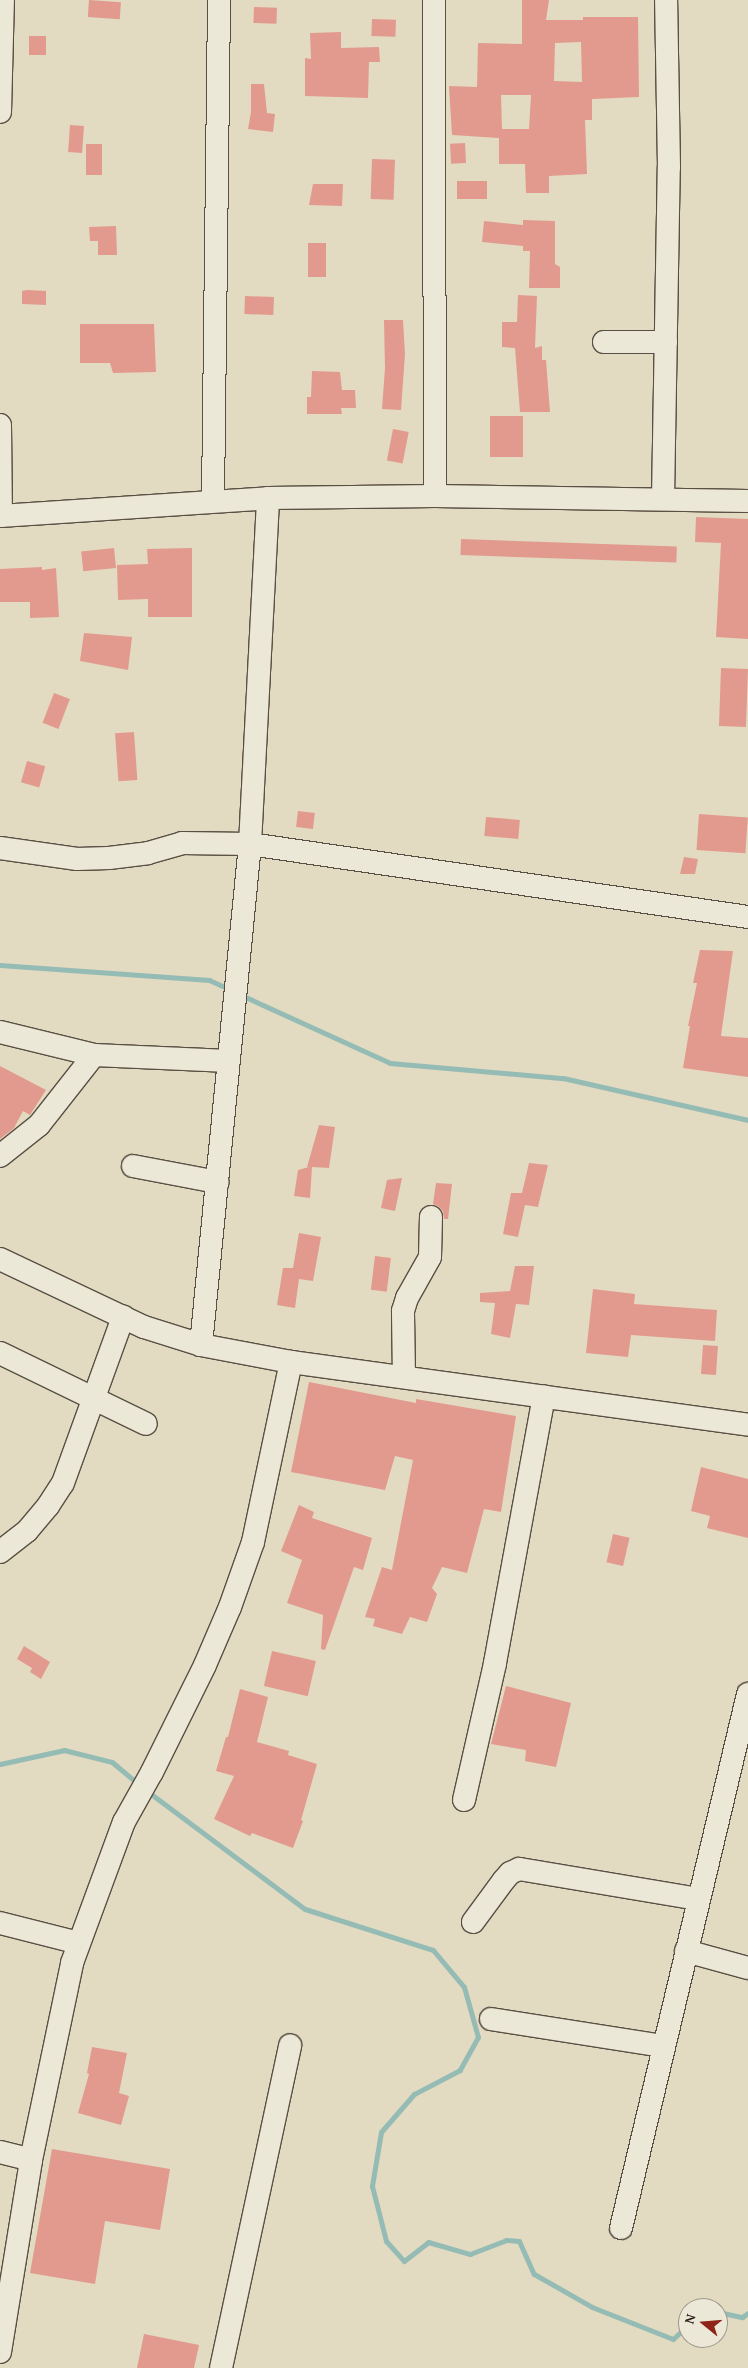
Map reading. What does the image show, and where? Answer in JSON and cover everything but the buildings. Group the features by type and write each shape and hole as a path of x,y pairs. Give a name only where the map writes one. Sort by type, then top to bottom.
{"street":[{"path":"0,112 3,0"},
{"path":"213,500 219,0"},
{"path":"434,0 436,496"},
{"path":"663,499 669,166 666,0"},
{"path":"604,342 666,342"},
{"path":"0,425 0,516 213,500 268,498 436,496 748,501"},
{"path":"201,1345 250,844 268,498"},
{"path":"0,848 78,858 109,858 148,853 182,843 250,844 748,917"},
{"path":"0,1032 94,1055 229,1061"},
{"path":"0,1156 39,1126 94,1055"},
{"path":"133,1166 217,1182"},
{"path":"404,1377 403,1311 407,1298 430,1257 431,1217"},
{"path":"0,1259 144,1327 201,1345 291,1362 748,1425"},
{"path":"0,1552 27,1531 48,1506 63,1483 123,1317"},
{"path":"0,1353 146,1424"},
{"path":"0,2352 31,2160 63,2001 79,1943 124,1822 152,1772 209,1656 230,1607 253,1542 291,1362"},
{"path":"464,1800 495,1663 544,1396"},
{"path":"621,2228 748,1694"},
{"path":"473,1922 510,1873 519,1869 699,1899"},
{"path":"0,1923 79,1943"},
{"path":"686,1951 748,1968"},
{"path":"491,2019 664,2046"},
{"path":"220,2368 290,2045"},
{"path":"0,2152 31,2160"}],"waterway":[{"path":"0,965 209,980 229,989"},
{"path":"241,995 390,1063 563,1078 748,1120"},
{"path":"0,1764 64,1750 112,1762 138,1784"},
{"path":"147,1791 305,1909 433,1950 464,1987 478,2037 460,2070 414,2094 381,2132 372,2186 386,2241 404,2261 428,2242 470,2254 506,2240 519,2241 534,2274 592,2307 673,2339 678,2334"},
{"path":"728,2314 742,2317 748,2313"}]}
